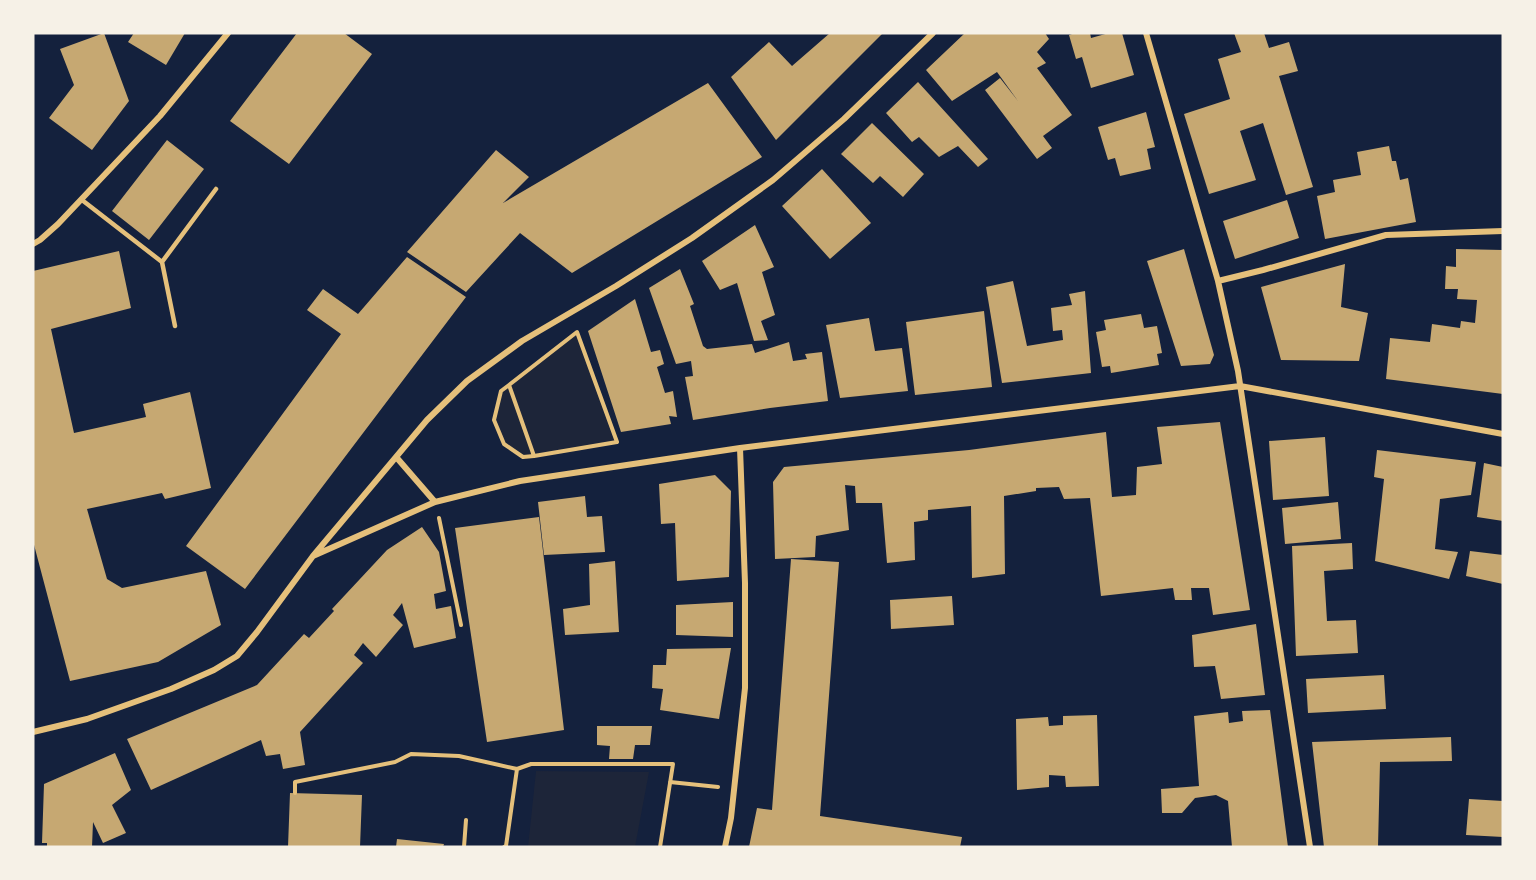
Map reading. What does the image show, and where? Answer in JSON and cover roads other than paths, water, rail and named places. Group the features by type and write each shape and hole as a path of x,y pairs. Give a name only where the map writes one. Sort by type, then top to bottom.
{"street":[{"path":"33,244 58,224 82,200 160,116 228,33"},
{"path":"33,732 87,719 171,690 214,670 237,656 313,556 427,420 467,381 522,341 692,238 773,180 844,119 933,33"},
{"path":"1146,33 1218,281 1240,386 1310,847"},
{"path":"1218,281 1386,235 1503,231"},
{"path":"313,556 435,502 520,481 740,448 1240,386 1503,434"},
{"path":"725,847 731,818 745,688 746,583 740,448"},
{"path":"397,458 435,502"}],"lane":[{"path":"162,262 216,189"},
{"path":"82,200 162,262 175,326"}]}
